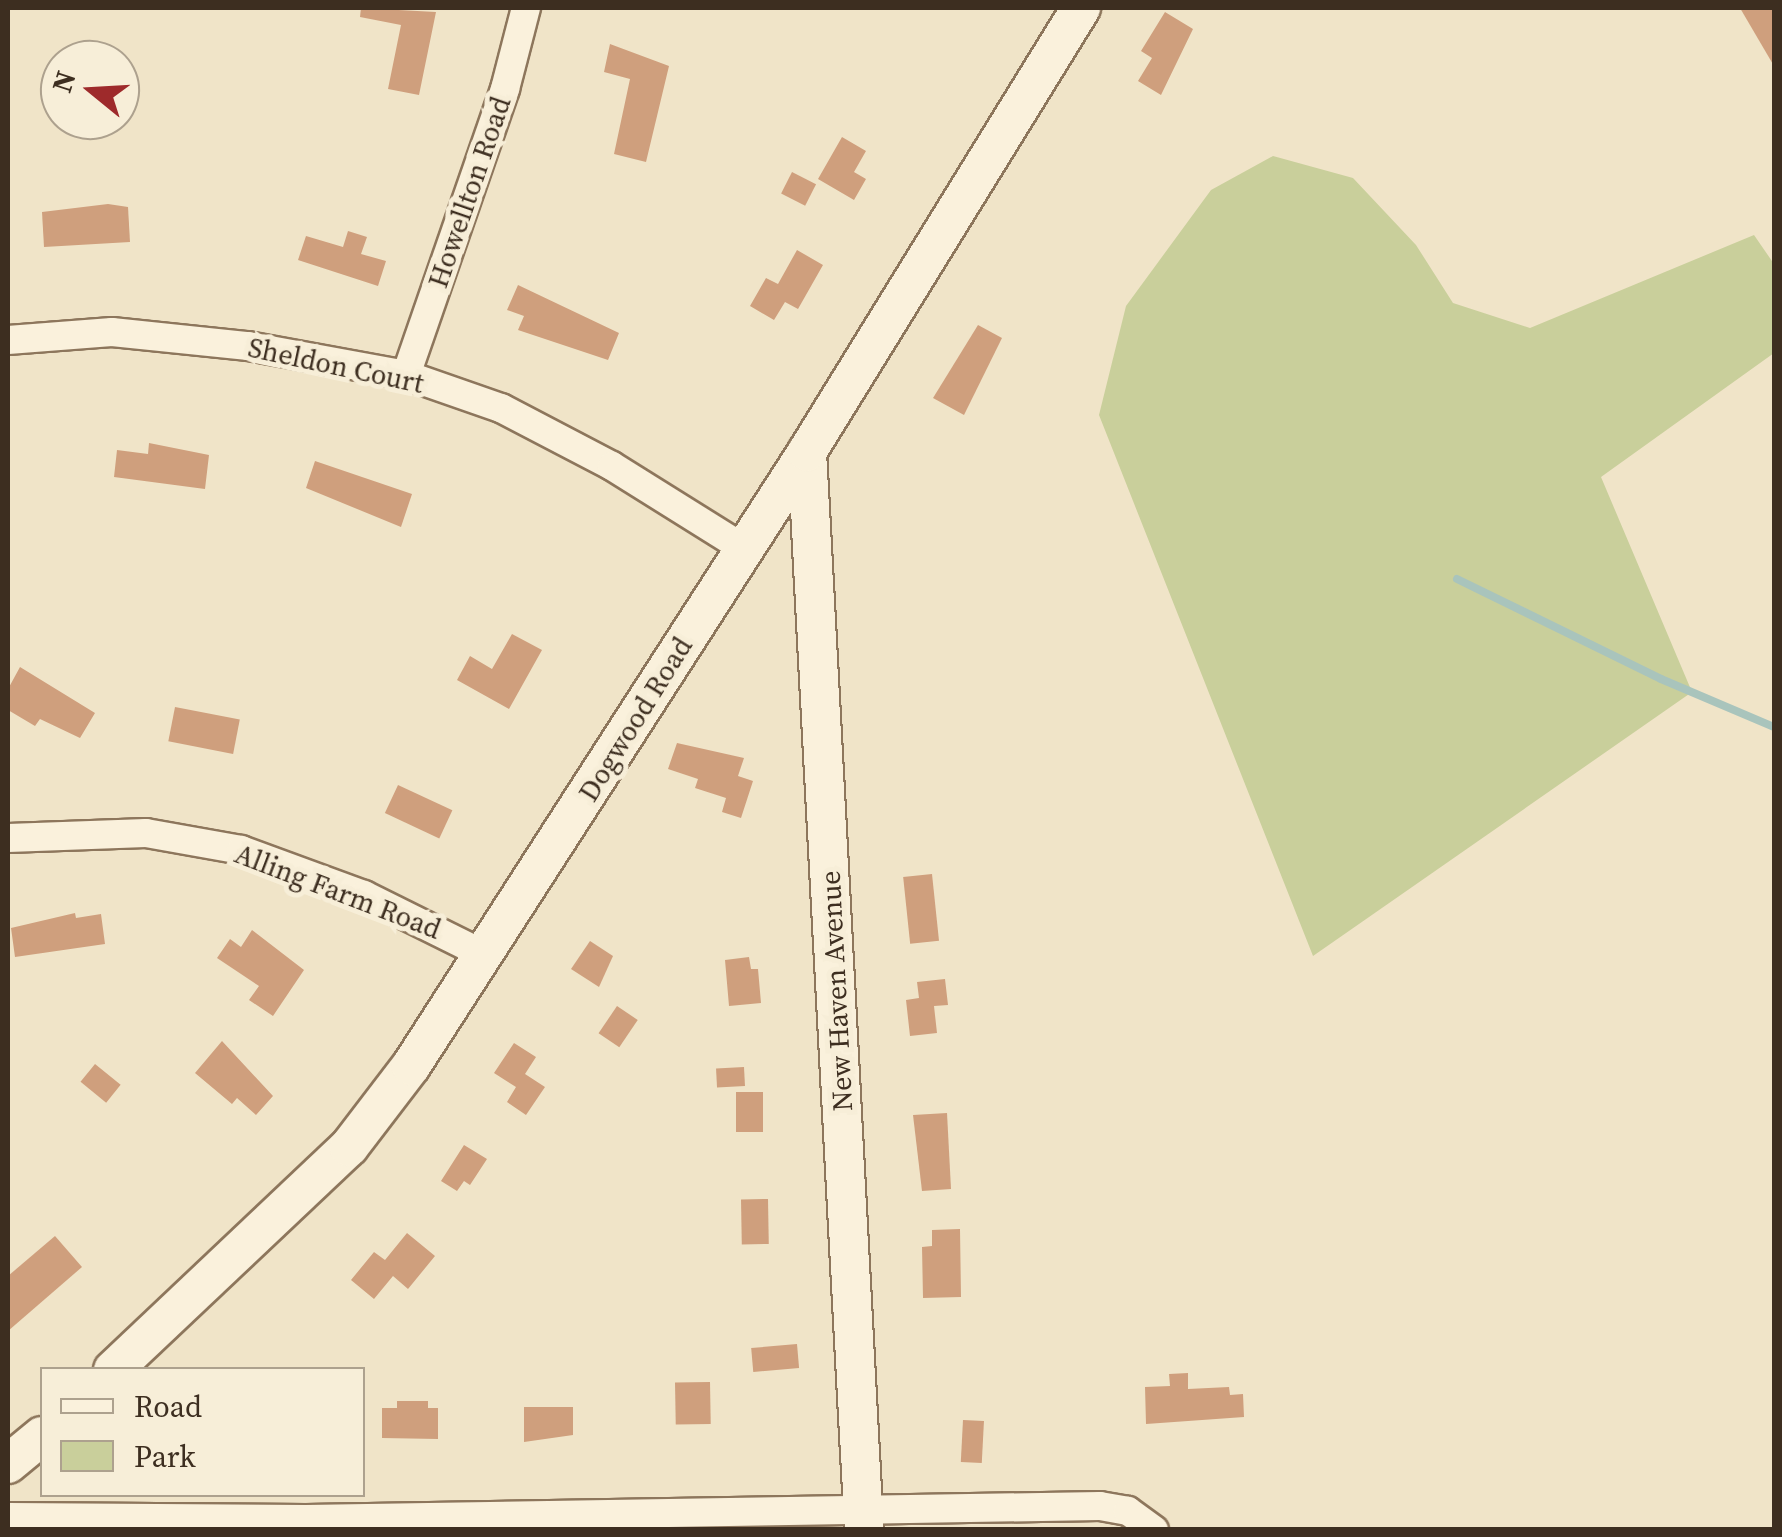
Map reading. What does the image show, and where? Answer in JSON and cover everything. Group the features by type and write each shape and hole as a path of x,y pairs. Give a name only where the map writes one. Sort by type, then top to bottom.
{"street":[{"name":"Howellton Road","path":"406,376 505,89 526,8"},
{"name":"Dogwood Road","path":"115,1367 349,1146 485,955 807,452 1081,8"},
{"name":"Sheldon Court","path":"8,340 131,334 248,346 406,376 501,408 612,466 743,548"},
{"name":"New Haven Avenue","path":"807,452 864,1518"},
{"name":"Alling Farm Road","path":"8,838 146,833 241,850 364,895 485,955"},
{"path":"8,1464 40,1438"},
{"path":"8,1517 305,1524 864,1518 1100,1506 1128,1511 1154,1530"}],"green space":[{"path":"1273,156 1353,178 1416,245 1453,303 1530,328 1754,235 1774,264 1774,353 1601,477 1692,692 1313,956 1099,415 1126,306 1211,190"}],"building":[{"path":"361,8 436,12 419,95 388,89 401,25 360,17"},
{"path":"1740,8 1774,8 1774,66"},
{"path":"1165,12 1193,29 1161,95 1138,81 1152,58 1141,51"},
{"path":"610,44 669,66 646,162 614,154 630,79 604,72"},
{"path":"842,137 866,151 854,172 866,179 854,200 818,179"},
{"path":"792,172 816,184 805,206 781,193"},
{"path":"108,204 128,207 130,242 44,247 42,212"},
{"path":"348,231 367,237 361,254 386,261 378,286 298,260 306,236 343,247"},
{"path":"797,250 823,265 798,309 785,302 774,320 750,306 766,278 778,284"},
{"path":"518,285 619,333 608,360 518,330 524,316 507,310"},
{"path":"978,325 1002,338 964,415 933,398"},
{"path":"149,443 209,455 205,489 114,477 117,450 148,454"},
{"path":"315,461 412,494 401,527 306,488"},
{"path":"512,634 542,650 509,709 457,680 470,656 492,669"},
{"path":"20,667 95,713 80,738 40,719 35,726 8,710 8,689"},
{"path":"175,707 240,720 233,754 168,741"},
{"path":"677,743 744,758 738,776 753,781 741,818 722,812 726,798 695,788 698,779 668,769"},
{"path":"398,785 452,810 439,838 385,813"},
{"path":"932,874 939,941 910,944 903,877"},
{"path":"75,913 76,918 101,914 105,944 15,957 11,928"},
{"path":"252,930 304,970 273,1016 249,1000 259,986 217,958 230,939 241,947"},
{"path":"590,941 613,956 599,987 571,969"},
{"path":"749,957 751,969 758,969 761,1003 729,1006 725,960"},
{"path":"945,979 948,1005 934,1006 937,1033 910,1036 906,1000 919,998 917,982"},
{"path":"617,1006 638,1020 619,1047 599,1033"},
{"path":"222,1041 273,1096 256,1115 237,1098 232,1104 195,1073"},
{"path":"514,1043 536,1057 525,1074 545,1087 526,1115 507,1102 516,1087 494,1073"},
{"path":"95,1064 121,1085 106,1103 81,1082"},
{"path":"744,1067 745,1086 717,1087 716,1068"},
{"path":"736,1092 763,1092 763,1132 736,1132"},
{"path":"947,1113 951,1189 922,1191 913,1115"},
{"path":"464,1145 487,1159 470,1185 464,1181 457,1191 441,1181"},
{"path":"741,1199 768,1199 769,1244 742,1244"},
{"path":"960,1229 961,1297 923,1298 922,1247 932,1246 932,1230"},
{"path":"407,1233 435,1256 408,1289 393,1276 374,1299 351,1280 374,1252 385,1260"},
{"path":"55,1236 82,1267 8,1331 8,1276"},
{"path":"797,1344 799,1368 753,1372 751,1348"},
{"path":"1188,1373 1188,1389 1229,1387 1230,1395 1243,1394 1244,1417 1146,1424 1145,1387 1170,1386 1169,1374"},
{"path":"710,1382 711,1424 676,1425 675,1383"},
{"path":"397,1401 428,1401 428,1408 438,1408 438,1439 382,1438 382,1408 397,1408"},
{"path":"524,1407 573,1407 573,1435 524,1442"},
{"path":"963,1420 984,1421 982,1463 961,1462"}],"waterway":[{"path":"1457,579 1661,679 1774,727"}]}
